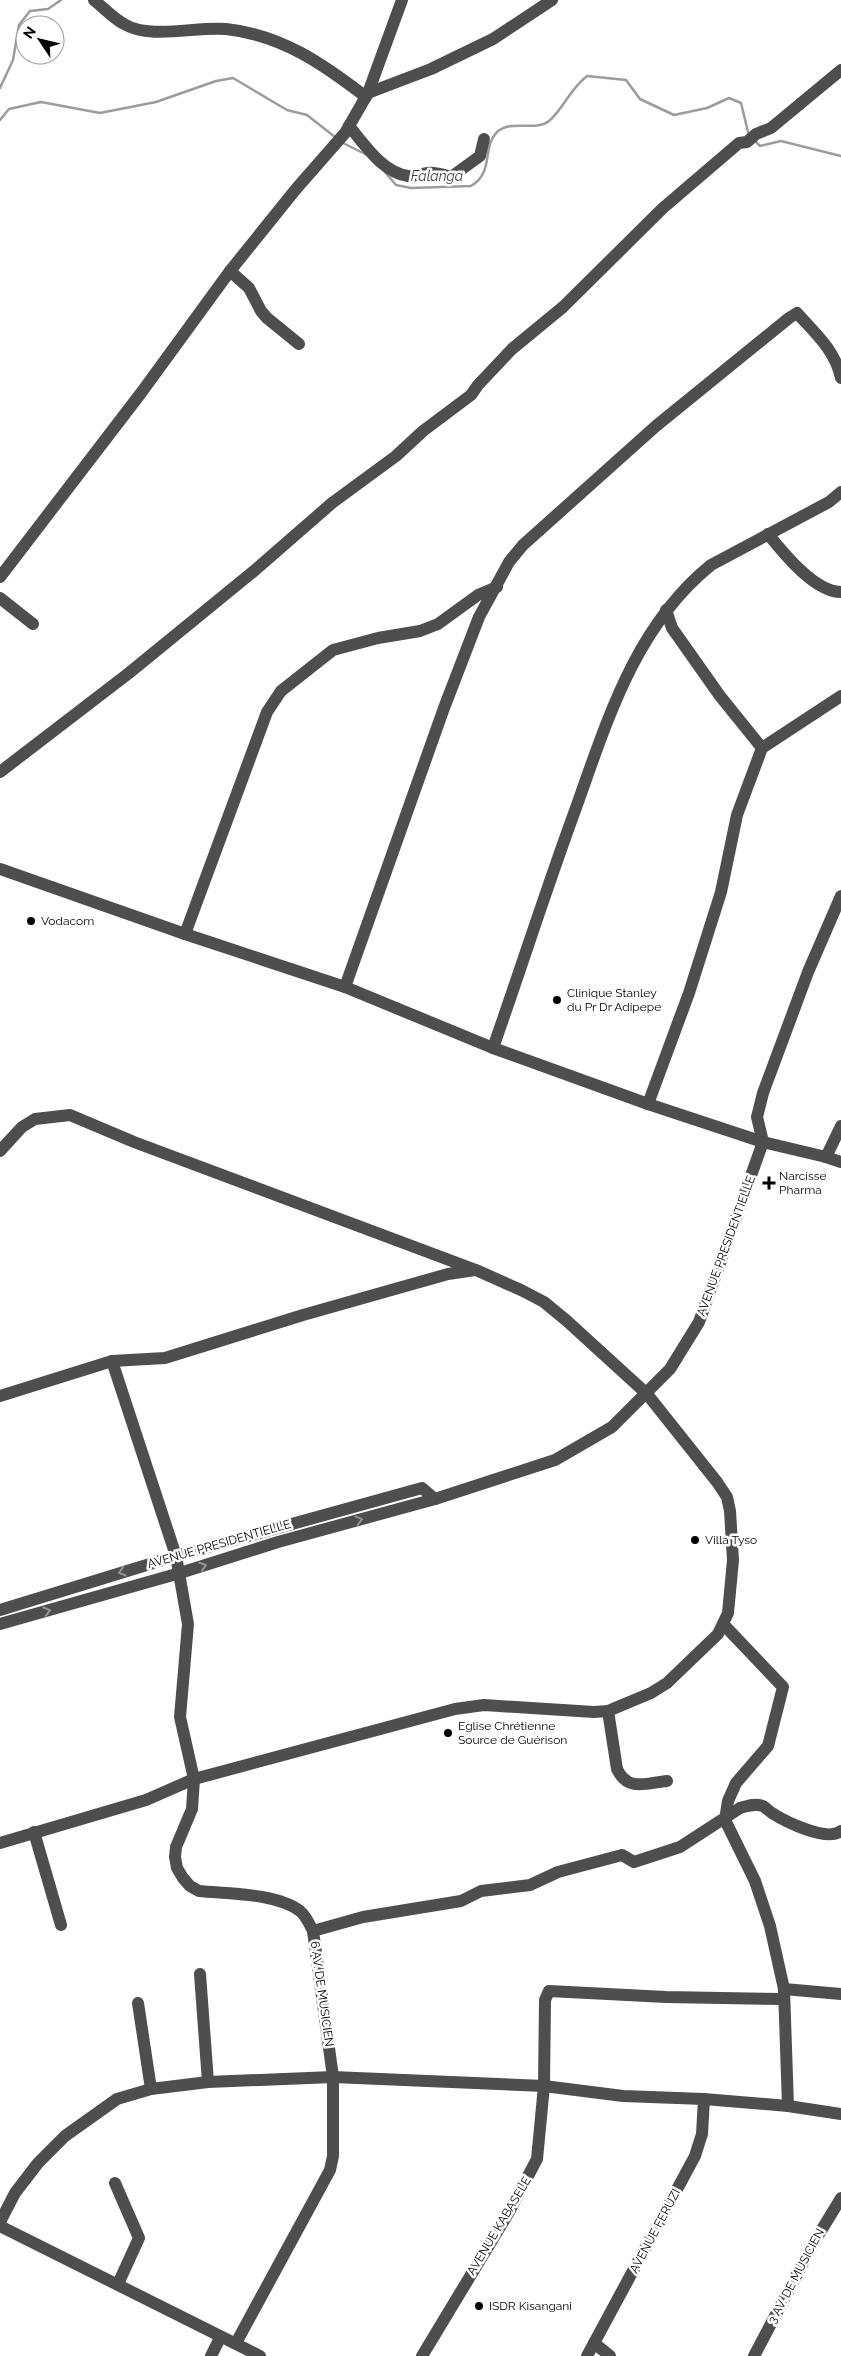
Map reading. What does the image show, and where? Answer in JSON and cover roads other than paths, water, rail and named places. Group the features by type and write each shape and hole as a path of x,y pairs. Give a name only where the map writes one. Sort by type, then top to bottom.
{"street":[{"path":"94,0 125,25 143,31 226,29 284,44 300,50 367,95"},
{"path":"0,577 141,393 230,271 296,189 335,146 347,129 367,95 402,0"},
{"path":"367,95 431,69 493,39 552,0"},
{"path":"0,772 136,667 254,571 332,503 396,456 423,431 471,394 512,349 563,307 663,208 739,143 771,128 841,70"},
{"path":"347,129 383,164 397,173 410,176 430,173 451,176 480,156 484,139"},
{"path":"230,271 249,288 261,312 299,344"},
{"path":"344,987 444,708 479,617 509,562 523,545 656,426 796,314 812,327 834,356 841,378"},
{"path":"494,1048 616,696 631,665 666,610 694,578 711,565 829,502 841,492"},
{"path":"768,534 784,553 815,582 830,592 841,592"},
{"path":"185,934 268,712 281,691 333,650 378,638 420,631 438,624 478,596 497,586"},
{"path":"0,598 33,624"},
{"path":"666,610 672,628 720,696 762,748"},
{"path":"648,1104 689,993 720,892 737,815 762,748 841,696"},
{"path":"0,869 344,987 494,1048 648,1104 763,1142 841,1162"},
{"path":"763,1142 757,1117 763,1093 808,972 841,896"},
{"path":"0,1151 22,1127 35,1119 70,1115 134,1142 476,1270 544,1302 647,1394 717,1482 727,1497 730,1511 733,1560 728,1613 724,1625 718,1634 667,1683 644,1697 608,1711 594,1712 484,1705 455,1709 194,1779 146,1800 0,1843"},
{"path":"826,1157 841,1126"},
{"name":"AVENUE PRESIDENTIELLE","path":"0,1624 180,1573 278,1542 436,1499 554,1460 612,1427 670,1369 698,1322 763,1142"},
{"path":"0,1396 112,1360 165,1358 303,1315 448,1274 476,1270"},
{"name":"6 AV. DE MUSICIEN","path":"112,1360 176,1556 188,1624 180,1717 194,1779 192,1809 176,1847 177,1868 183,1878 199,1891 283,1902 306,1918 313,1931 333,2077 333,2156 330,2170 236,2343"},
{"name":"AVENUE PRESIDENTIELLE","path":"0,1610 276,1527 422,1488 436,1499"},
{"path":"276,1527 278,1542"},
{"path":"724,1625 783,1687 768,1746 736,1783 728,1802 725,1820 755,1881 770,1926 784,1994 788,2106"},
{"path":"608,1711 617,1769 620,1776 626,1782 634,1785 667,1781"},
{"path":"313,1931 363,1916 460,1901 481,1890 530,1885 558,1872 622,1855 634,1862 680,1847 725,1820 740,1808 751,1804 762,1806 772,1814 822,1835 838,1834 841,1831"},
{"path":"34,1832 61,1925"},
{"path":"200,1974 208,2082"},
{"name":"AVENUE KABASELE","path":"422,2356 529,2177 540,2146 544,2086 546,1994 551,1990 676,1997 784,1994"},
{"path":"784,1994 841,1994"},
{"path":"138,2003 151,2089"},
{"path":"0,2222 15,2193 38,2164 65,2136 117,2099 151,2089 208,2082 333,2077 544,2086 623,2096 704,2099 788,2106 841,2114"},
{"name":"AVENUE FERUZI","path":"587,2356 695,2156 702,2134 704,2099"},
{"path":"115,2183 139,2238 118,2284"},
{"name":"3 AV. DE MUSICIEN","path":"754,2356 813,2244 841,2198"},
{"path":"0,2226 118,2284 220,2338 236,2343 260,2356"},
{"path":"211,2356 220,2338"},
{"path":"594,2343 610,2356"}],"waterway":[{"path":"0,88 13,60 19,25 30,11 48,9 61,0"},
{"name":"Falanga","path":"385,172 396,185 411,188 471,186 483,174 490,145 497,132 509,126 537,126 549,121 587,76 626,80 640,99 674,115 707,108 729,98 741,103 749,136"},
{"name":"Falanga","path":"0,120 9,109 41,102 100,113 156,102 216,81 233,78 287,110 307,115 335,137"},
{"name":"Falanga","path":"755,141 760,146 781,141 841,156"},
{"name":"Falanga","path":"341,142 365,154"}],"place":[{"name":"Vodacom","path":"31,921"},
{"name":"Clinique Stanley du Pr Dr Adipepe","path":"557,1000"},
{"name":"Narcisse Pharma","path":"769,1183"},
{"name":"Villa Tyso","path":"695,1540"},
{"name":"Eglise Chrétienne Source de Guérison","path":"448,1733"},
{"name":"ISDR Kisangani","path":"479,2306"}]}
